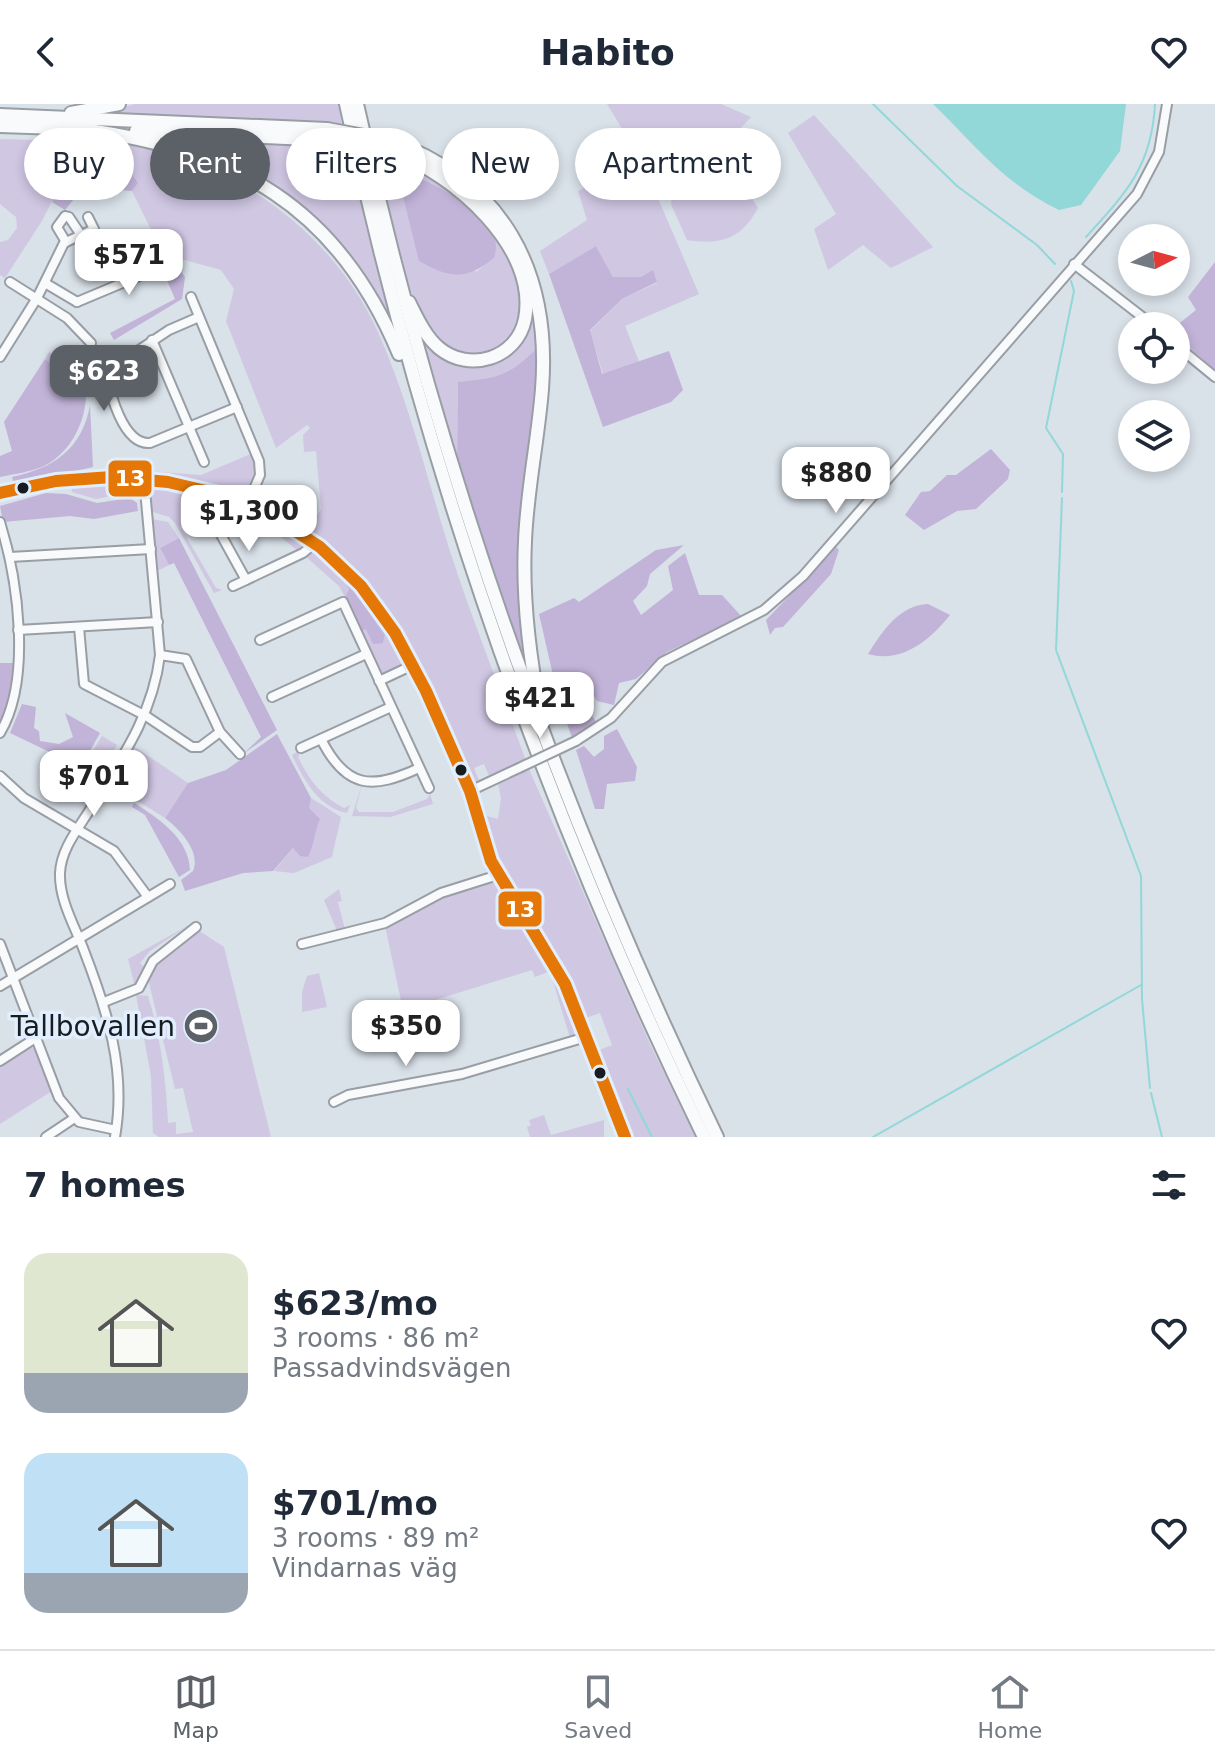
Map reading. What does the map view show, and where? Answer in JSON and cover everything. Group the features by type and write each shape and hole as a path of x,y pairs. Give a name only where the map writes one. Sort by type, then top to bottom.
{"highway":[{"path":"48,117 119,104"},
{"path":"346,104 376,240 422,413 468,562 540,759 628,974 704,1137"},
{"path":"357,104 395,270 454,476 549,751 639,970 717,1137"},
{"path":"0,115 286,131"},
{"path":"0,126 54,128"},
{"path":"134,130 286,133"},
{"path":"134,137 160,141 197,153 253,179 296,210 342,255 366,290 390,333 422,413"},
{"path":"426,157 440,162 481,195 511,234 535,289 541,318 543,368 526,517 524,587 529,648 549,751"},
{"path":"395,270 425,332 452,356 470,361 491,358 509,347 521,332 525,292 514,261 492,223 462,191 426,166"}],"street":[{"path":"470,791 576,741 611,718 662,662 743,622 791,588 1147,179 1164,138 1167,104"},
{"path":"66,242 57,225 65,216 69,217 81,235"},
{"path":"0,357 37,298 66,242 94,229 88,217"},
{"path":"67,318 77,302 170,263"},
{"path":"1074,264 1136,312"},
{"path":"10,282 67,318 91,343"},
{"path":"45,283 77,302"},
{"path":"191,297 260,465 248,503"},
{"path":"199,317 152,340 106,372 128,433 139,442 147,443 237,407"},
{"path":"152,340 204,462"},
{"path":"1190,356 1215,377"},
{"path":"0,493 70,476 144,479 198,487 248,503 315,543 367,592 413,665 470,791 498,875 553,958 625,1137"},
{"path":"0,944 54,1090 73,1119 115,1134 117,1062 104,1002 62,896 60,872 65,851 146,716 160,655 144,479"},
{"path":"204,504 246,580"},
{"path":"0,522 10,557 18,630 13,707 0,733"},
{"path":"233,586 303,553 315,543"},
{"path":"10,557 151,549"},
{"path":"260,640 343,602 429,788"},
{"path":"18,630 158,622"},
{"path":"79,627 84,684 146,716 195,748 220,732"},
{"path":"272,697 366,654"},
{"path":"160,655 186,659 220,732 240,754"},
{"path":"379,681 413,665"},
{"path":"301,748 391,707"},
{"path":"321,739 339,768 362,781 390,781 419,768"},
{"path":"0,776 24,798 79,827 121,857 148,897"},
{"path":"302,944 385,923 441,893 498,875"},
{"path":"0,986 170,884"},
{"path":"104,1002 139,988 153,961 196,927"},
{"path":"334,1102 348,1095 484,1069 586,1037"},
{"path":"0,1061 34,1039"},
{"path":"46,1137 73,1119"}],"shaded area":[{"path":"134,104 338,104 342,126 106,113"},
{"path":"607,104 721,104 751,117 741,128 622,128"},
{"path":"814,115 933,247 891,268 863,245 828,270 814,229 836,214 788,133"},
{"path":"0,139 24,139 24,200 52,200 5,278 0,275 0,242 8,240 17,228 16,217 0,204"},
{"path":"270,143 286,144 286,200 360,200 390,319 387,321 379,303 270,186"},
{"path":"134,146 150,149 150,200 265,200 312,238 360,298 397,378 460,582 526,761 490,778 484,764 474,768 479,780 485,781 470,784 414,660 380,603 330,550 253,497 255,493 311,524 321,509 316,451 304,452 303,435 310,428 307,425 276,448 226,321 234,289 221,270 163,254 134,195 138,183 134,177"},
{"path":"426,172 442,183 442,190 426,182"},
{"path":"426,182 442,189 442,200 460,200 478,213 490,226 496,241 494,258 466,274 449,274 419,261 404,200 426,200"},
{"path":"53,200 73,200 65,210"},
{"path":"387,200 420,200 476,272 494,258 492,230 520,292 521,318 512,339 488,355 457,353 440,342 425,322 413,295"},
{"path":"477,200 497,223 518,260 495,222"},
{"path":"581,200 659,200 699,294 625,326 640,364 603,374 590,331 622,299 657,283 652,271 641,277 613,277 596,246 549,274 540,251 587,220"},
{"path":"671,200 753,200 758,208 745,227 729,238 687,240"},
{"path":"596,246 613,277 641,277 653,270 657,282 622,299 590,330 602,374 669,351 683,390 671,402 603,427 549,274"},
{"path":"1215,262 1215,370 1190,348 1190,315 1196,310 1188,297"},
{"path":"175,264 185,277 182,299 114,340 110,333 175,299 162,269"},
{"path":"528,286 535,311 539,346 503,374 458,382 457,467 417,326 445,357 473,365 500,358 512,349 528,325 531,310"},
{"path":"539,346 538,386 523,510 527,674 457,467 458,382 503,374"},
{"path":"90,347 85,355 85,373 82,373 86,391 45,359 49,352 66,363"},
{"path":"45,359 86,391 81,423 70,444 54,460 34,470 0,477 0,456 12,451 4,422"},
{"path":"90,405 93,467 14,485 12,477 53,462 73,445 86,421"},
{"path":"991,449 1010,470 1008,479 976,509 957,511 924,530 905,515 921,492 930,491 947,475 956,475"},
{"path":"253,453 257,471 248,494 243,495 200,481 146,471 201,475"},
{"path":"71,479 128,482 127,493 96,499 72,492"},
{"path":"154,483 200,490 261,513 260,517 307,546 299,552 252,513 225,501 210,509 204,498 194,502 199,515 180,526 216,588 222,590 214,593 175,523 169,517 150,511 149,488"},
{"path":"46,493 66,494 97,503 130,498 137,503 138,511 94,519 70,516 3,522 0,506"},
{"path":"151,519 168,522 179,538 160,548 169,565 157,571"},
{"path":"179,538 277,730 243,754 261,737 174,563 169,565 160,548"},
{"path":"684,545 650,574 647,586 633,601 641,615 673,590 668,566 685,553 699,595 722,595 742,617 667,652 636,679 619,683 614,705 597,701 588,687 586,706 598,725 572,738 558,697 539,614 574,598 579,602 656,550"},
{"path":"836,547 839,550 831,574 783,627 775,628 770,635 766,620"},
{"path":"314,550 340,574 349,591 345,597 339,586 305,556"},
{"path":"340,574 386,631 383,643 373,644 366,629 360,632 345,597 349,590"},
{"path":"928,604 950,615 925,641 892,656 868,654 900,614 918,605"},
{"path":"366,629 383,643 386,631 405,664 381,675 360,632"},
{"path":"0,663 14,663 10,699 0,726"},
{"path":"22,704 36,707 34,728 39,731 40,741 59,744 73,737 65,713 100,733 81,767 10,733"},
{"path":"617,729 637,767 635,781 607,784 604,809 595,809 576,750 584,746 594,757 604,749 604,736"},
{"path":"277,734 311,798 309,808 320,819 308,857 300,856 293,848 273,871 243,873 185,891 181,880 193,871 194,856 183,835 165,818 188,783 226,770"},
{"path":"102,736 117,745 99,774 84,765"},
{"path":"132,745 188,783 165,818 109,783"},
{"path":"302,749 298,757 307,773 316,787 336,803 344,808 350,805 358,785 347,813 320,799 307,783 292,755"},
{"path":"528,767 650,1044 695,1137 628,1137 589,1038 593,1036 599,1050 612,1045 600,1013 586,1018 591,1031 588,1032 556,957 497,863 475,795 478,793 487,816 498,819 501,799 498,783"},
{"path":"362,784 356,808 359,812 393,812 427,799 430,794 433,804 390,817 352,816"},
{"path":"311,798 341,817 332,857 294,873 274,871 294,847"},
{"path":"134,803 171,830 184,848 190,870 179,877 145,815 132,807"},
{"path":"494,881 553,974 575,1037 570,1038 550,971 535,977 532,970 403,1010 385,926 454,892"},
{"path":"339,889 342,901 338,902 345,929 337,931 324,900"},
{"path":"189,925 150,951 140,963 145,968 135,987 128,959"},
{"path":"198,930 224,947 271,1137 159,1137 153,1133 151,1076 136,995 148,996 153,1012 162,1059 168,1123 176,1122 176,1134 193,1132 183,1088 175,1089 148,979 157,964"},
{"path":"319,973 327,1007 302,1012 302,992 307,976"},
{"path":"29,1046 35,1049 52,1091 0,1124 0,1064"},
{"path":"544,1115 551,1135 604,1120 604,1137 530,1137 527,1127 531,1125 529,1120"}],"water":[{"path":"933,104 1126,104 1120,151 1081,205 1059,210 1006,176"}],"waterway":[{"path":"873,104 957,186 1037,245 1055,264"},
{"path":"1086,237 1125,192 1142,162 1149,145 1155,104"},
{"path":"1062,492 1063,454 1046,428 1074,291 1071,281"},
{"path":"1062,498 1056,650 1141,876 1142,999 1150,1088"},
{"path":"873,1137 1141,985"},
{"path":"628,1089 652,1137"},
{"path":"1151,1093 1162,1137"}],"transit line":[{"name":"13","path":"0,493 56,481 112,477 168,482 223,495 274,517 320,547 361,586 395,633 426,691 470,791 491,861 565,984 625,1137"}],"place":[{"name":"Tallbovallen","path":"201,1026"}]}
